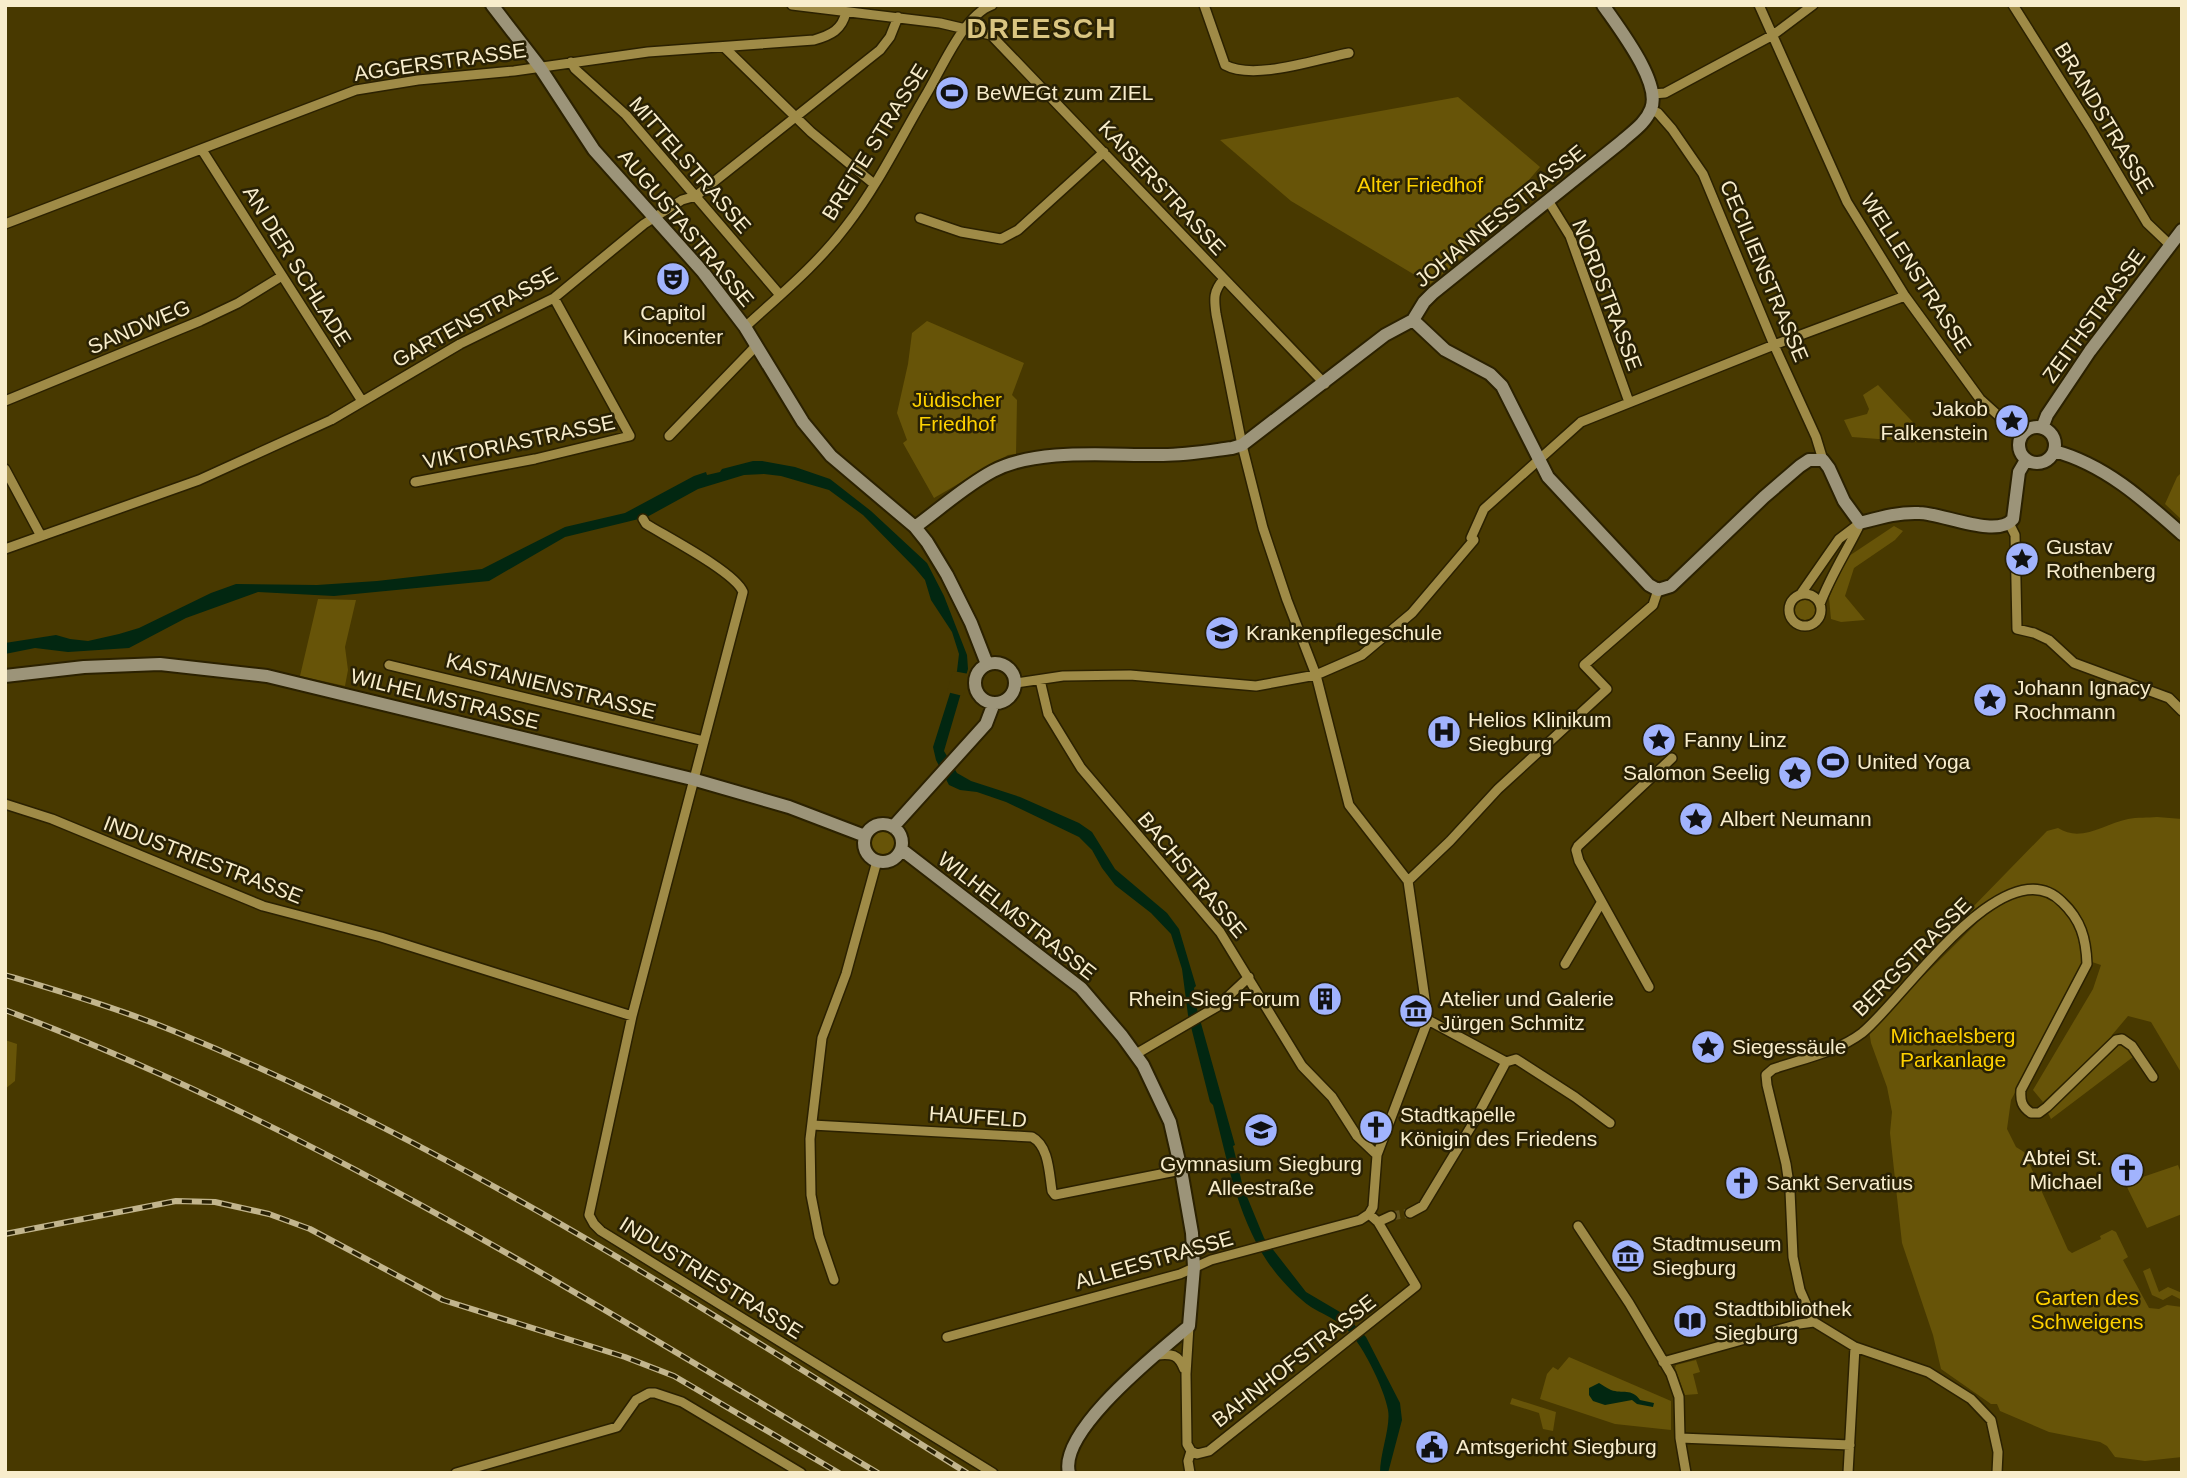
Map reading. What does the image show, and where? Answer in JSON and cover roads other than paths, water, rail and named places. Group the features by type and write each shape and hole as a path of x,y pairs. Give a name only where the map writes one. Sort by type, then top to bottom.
{"main road":[{"name":"AUGUSTASTRASSE","path":"493,5 594,150 703,272 745,327 803,422 831,456 915,527 947,575 971,623 987,664"},
{"path":"1603,5 1646,74 1653,94 1651,110"},
{"name":"JOHANNESSTRASSE","path":"1242,445 1325,384 1385,335 1413,320 1433,293 1621,142 1651,110"},
{"name":"ZEITHSTRASSE","path":"2042,428 2047,415 2090,351 2182,230"},
{"path":"1413,320 1445,349 1490,374 1502,386 1548,477 1649,585 1658,590 1671,586 1800,466 1810,460 1823,460"},
{"path":"2032,428 2042,428 2052,434 2054,451 2042,462 2026,460 2019,447 2021,436 2032,428"},
{"path":"915,527 960,492 995,470 1026,459 1049,455 1168,455 1242,445"},
{"path":"2054,451 2067,454 2121,484 2182,534"},
{"name":"CECILIENSTRASSE","path":"1823,460 1844,501 1860,523"},
{"path":"1860,523 1885,516 1921,513 1990,527 2003,527 2013,519 2019,472 2026,460"},
{"name":"WILHELMSTRASSE","path":"5,676 83,667 160,664 267,677 692,779 789,807 865,836"},
{"path":"987,664 1004,664 1013,672 1016,683 1011,696 994,703 979,695 975,685 978,673 987,664"},
{"path":"893,827 986,724 994,703"},
{"path":"875,825 893,827 902,839 901,849 894,859 888,862 877,861 867,854 864,848 865,836 875,825"},
{"name":"WILHELMSTRASSE","path":"901,849 1081,988 1136,1054 1170,1122 1181,1170 1192,1233 1194,1268 1189,1326"},
{"path":"1079,1473 1069,1473 1068,1457 1077,1438 1139,1368 1189,1326"}],"street":[{"name":"KAISERSTRASSE","path":"792,5 898,17 967,28 991,35 1325,384"},
{"name":"BREITE STRASSE","path":"745,327 811,266 847,226 955,44 978,12 992,5"},
{"path":"1204,5 1225,65 1234,70 1258,70 1349,53"},
{"name":"WELLENSTRASSE","path":"1759,5 1847,202 1905,296 1980,399 2009,428 2021,436"},
{"path":"1653,94 1665,93 1773,35 1813,5"},
{"name":"BRANDSTRASSE","path":"2013,5 2147,223 2169,244"},
{"name":"AGGERSTRASSE","path":"5,224 355,90 648,52 824,37 837,31 844,22 846,12"},
{"name":"GARTENSTRASSE","path":"5,550 199,480 307,432 460,344 554,298 655,217 682,200 695,196 880,50 890,37 898,17"},
{"path":"724,47 796,117 874,184"},
{"name":"MITTELSTRASSE","path":"571,62 575,69 626,115 780,295"},
{"name":"CECILIENSTRASSE","path":"1651,110 1658,113 1672,129 1703,174 1774,345 1816,437 1823,460"},
{"name":"AN DER SCHLADE","path":"202,150 362,401"},
{"path":"920,218 961,232 1001,239 1018,230 1104,152"},
{"name":"NORDSTRASSE","path":"1549,202 1570,236 1629,402"},
{"name":"SANDWEG","path":"5,401 201,321 238,303 282,276"},
{"path":"1224,279 1216,287 1214,304 1242,445 1267,540 1315,675 1349,805 1408,881 1428,1020 1377,1155 1373,1207 1369,1214 1378,1222 1391,1216"},
{"path":"1016,683 1063,676 1130,675 1256,686 1315,675 1362,655 1412,613 1473,539 1484,509 1581,422 1905,296"},
{"name":"VIKTORIASTRASSE","path":"415,482 535,459 630,436 554,298"},
{"path":"669,436 756,346"},
{"path":"5,469 41,536"},
{"name":"INDUSTRIESTRASSE","path":"643,519 646,524 728,575 740,585 743,592 632,1016 589,1214 594,1224 993,1473"},
{"path":"1860,523 1833,572 1820,604 1817,620 1809,625 1800,625 1793,621 1789,611 1792,600 1800,595 1839,540 1860,523"},
{"path":"2009,523 2015,535 2017,629 2049,640 2074,663 2169,698 2182,711"},
{"path":"1408,881 1499,789 1607,689 1584,665 1653,605 1658,590"},
{"path":"1800,595 1813,596 1820,604"},
{"name":"KASTANIENSTRASSE","path":"389,665 704,741"},
{"name":"BACHSTRASSE","path":"1040,680 1048,714 1081,768 1220,932 1302,1066 1332,1097 1357,1136 1377,1155"},
{"path":"1649,987 1579,861 1576,850 1672,758"},
{"name":"INDUSTRIESTRASSE","path":"5,804 52,819 263,906 381,937 632,1016"},
{"path":"834,1280 819,1236 811,1195 809,1172 812,1125 822,1038 846,974 877,861"},
{"name":"BERGSTRASSE","path":"1814,1322 1800,1290 1793,1257 1788,1178 1766,1075 1773,1069 1835,1048 1861,1034 1984,909 2014,892 2031,888 2042,889 2058,897 2071,911 2081,925 2086,942 2088,964 2021,1090 2023,1108 2031,1113 2039,1113 2116,1041 2122,1039 2132,1046 2154,1077"},
{"path":"1565,964 1601,902"},
{"path":"1136,1054 1218,1006 1249,976"},
{"path":"1428,1020 1506,1062"},
{"path":"1409,1213 1423,1206 1506,1062 1516,1059 1610,1123"},
{"name":"HAUFELD","path":"812,1125 1032,1137 1040,1141 1044,1150 1055,1195 1181,1170"},
{"name":"ALLEESTRASSE","path":"947,1337 1180,1274 1211,1260 1360,1220 1369,1214"},
{"name":"BAHNHOFSTRASSE","path":"1191,1451 1197,1454 1209,1451 1416,1286 1378,1222"},
{"path":"1578,1226 1629,1303 1671,1374 1679,1397 1680,1438 1686,1473"},
{"path":"1663,1362 1814,1322 1855,1347 1928,1372 1971,1399 1991,1420 1998,1452 1997,1473"},
{"name":"WILHELMSTRASSE","path":"1189,1326 1186,1374 1190,1473"},
{"path":"1849,1473 1855,1347"},
{"path":"1156,1355 1178,1356 1186,1374"},
{"path":"456,1473 617,1427 636,1400 649,1393 664,1394 682,1402 800,1473"},
{"path":"1680,1438 1850,1445"}],"tunnel":[{"path":"1391,1216 1410,1213"}],"railway":[{"path":"5,975 112,1008 176,1032 280,1077 382,1127 482,1180 678,1293 967,1473"},
{"path":"5,1010 120,1056 343,1163 559,1283 878,1473"},
{"path":"5,1234 176,1201 215,1202 269,1214 310,1229 443,1300 625,1357 674,1376 839,1473"}],"place":[{"name":"BeWEGt zum ZIEL","path":"952,93"},
{"name":"Capitol Kinocenter","path":"673,279"},
{"name":"Jakob Falkenstein","path":"2012,421"},
{"name":"Gustav Rothenberg","path":"2022,559"},
{"name":"Krankenpflegeschule","path":"1222,633"},
{"name":"Johann Ignacy Rochmann","path":"1990,700"},
{"name":"Helios Klinikum Siegburg","path":"1444,732"},
{"name":"Fanny Linz","path":"1659,740"},
{"name":"United Yoga","path":"1833,762"},
{"name":"Salomon Seelig","path":"1795,773"},
{"name":"Albert Neumann","path":"1696,819"},
{"name":"Rhein-Sieg-Forum","path":"1325,999"},
{"name":"Atelier und Galerie Jürgen Schmitz","path":"1416,1011"},
{"name":"Siegessäule","path":"1708,1047"},
{"name":"Stadtkapelle Königin des Friedens","path":"1376,1127"},
{"name":"Gymnasium Siegburg Alleestraße","path":"1261,1130"},
{"name":"Abtei St. Michael","path":"2127,1170"},
{"name":"Sankt Servatius","path":"1742,1183"},
{"name":"Stadtmuseum Siegburg","path":"1628,1256"},
{"name":"Stadtbibliothek Siegburg","path":"1690,1321"},
{"name":"Amtsgericht Siegburg","path":"1432,1447"}],"district":[{"name":"DREESCH","path":"1042,28"}],"park label":[{"name":"Alter Friedhof","path":"1420,185"},
{"name":"Jüdischer Friedhof","path":"957,412"},
{"name":"Michaelsberg Parkanlage","path":"1953,1048"},
{"name":"Garten des Schweigens","path":"2087,1310"}]}
